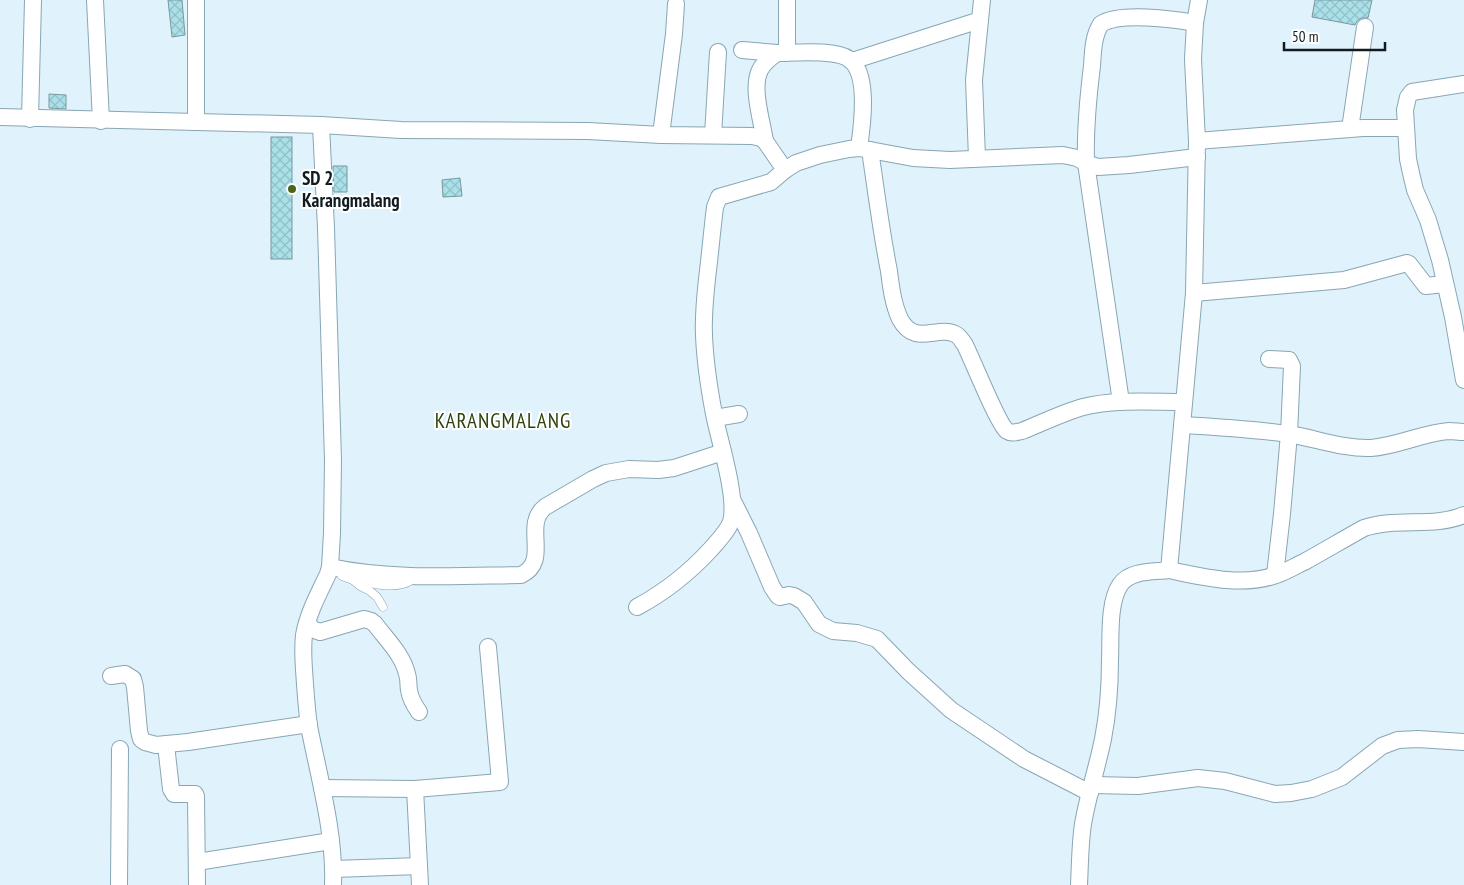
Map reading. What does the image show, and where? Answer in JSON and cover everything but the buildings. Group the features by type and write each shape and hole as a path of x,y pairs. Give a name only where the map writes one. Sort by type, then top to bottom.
{"street":[{"path":"30,119 33,0"},
{"path":"95,0 101,121"},
{"path":"196,0 196,122"},
{"path":"782,52 787,0"},
{"path":"977,158 974,80 982,0"},
{"path":"1169,570 1194,292 1197,149 1193,59 1195,23 1199,0"},
{"path":"661,135 676,4"},
{"path":"1121,402 1086,163 1085,134 1094,48 1099,27 1103,23 1114,19 1154,18 1195,23"},
{"path":"852,61 980,20"},
{"path":"1350,129 1365,28"},
{"path":"742,50 836,54 844,56 856,66 862,94 864,149 894,300 901,320 906,327 914,332 924,334 949,332 958,335 976,367 999,421 1006,430 1018,432 1061,414 1084,407 1121,402 1184,402"},
{"path":"713,135 718,52"},
{"path":"765,141 758,101 758,77 765,63 782,52"},
{"path":"1464,84 1418,90 1410,94 1405,105 1408,159 1413,183 1428,220 1445,284 1453,316 1464,380"},
{"path":"0,118 321,125 401,130 588,131 661,135 752,136 765,141 785,170"},
{"path":"321,125 326,228 332,533 329,570 304,634 303,663 309,724 331,841 333,877 419,866"},
{"path":"637,608 685,576 716,544 730,524 732,515 732,499 715,418 705,354 703,320 717,200 719,197 771,182 796,163 849,148 919,159 950,160 1063,155 1098,166 1108,166 1197,149 1350,129 1406,128"},
{"path":"1194,292 1344,280 1407,263 1426,286 1445,284"},
{"path":"1269,359 1289,360 1291,364 1289,434 1275,575"},
{"path":"715,418 739,414"},
{"path":"1182,425 1289,434 1352,447 1371,448 1443,432 1464,432"},
{"path":"329,570 418,576 521,575 533,565 537,517 545,508 593,479 612,472 629,469 666,469 685,465 723,452"},
{"path":"732,499 775,593 780,597 792,595 804,602 819,624 833,631 857,633 877,639 951,710 1024,759 1091,789 1138,786 1198,778 1225,781 1275,794 1291,793 1312,789 1342,777 1377,750 1398,740 1418,739 1464,742"},
{"path":"1079,885 1083,826 1103,739 1108,707 1112,616 1117,591 1124,581 1136,574 1169,570 1232,580 1260,578 1275,575 1364,528 1390,522 1444,520 1464,515"},
{"path":"308,620 312,629 320,632 364,619 375,624 403,663 408,674 408,690 419,712"},
{"path":"322,788 416,789 500,782 488,646"},
{"path":"111,676 125,674 132,679 135,687 139,731 145,742 156,745 309,724"},
{"path":"166,745 171,789 174,794 194,794 196,796 197,885"},
{"path":"119,885 120,749"},
{"path":"416,789 420,885"},
{"path":"197,862 331,841"}],"lane":[{"path":"329,570 353,580 387,585 398,585 418,576"},
{"path":"353,580 378,597 383,607"}],"place":[{"name":"SD 2 Karangmalang","path":"292,189"}],"district":[{"name":"KARANGMALANG","path":"503,421"}]}
